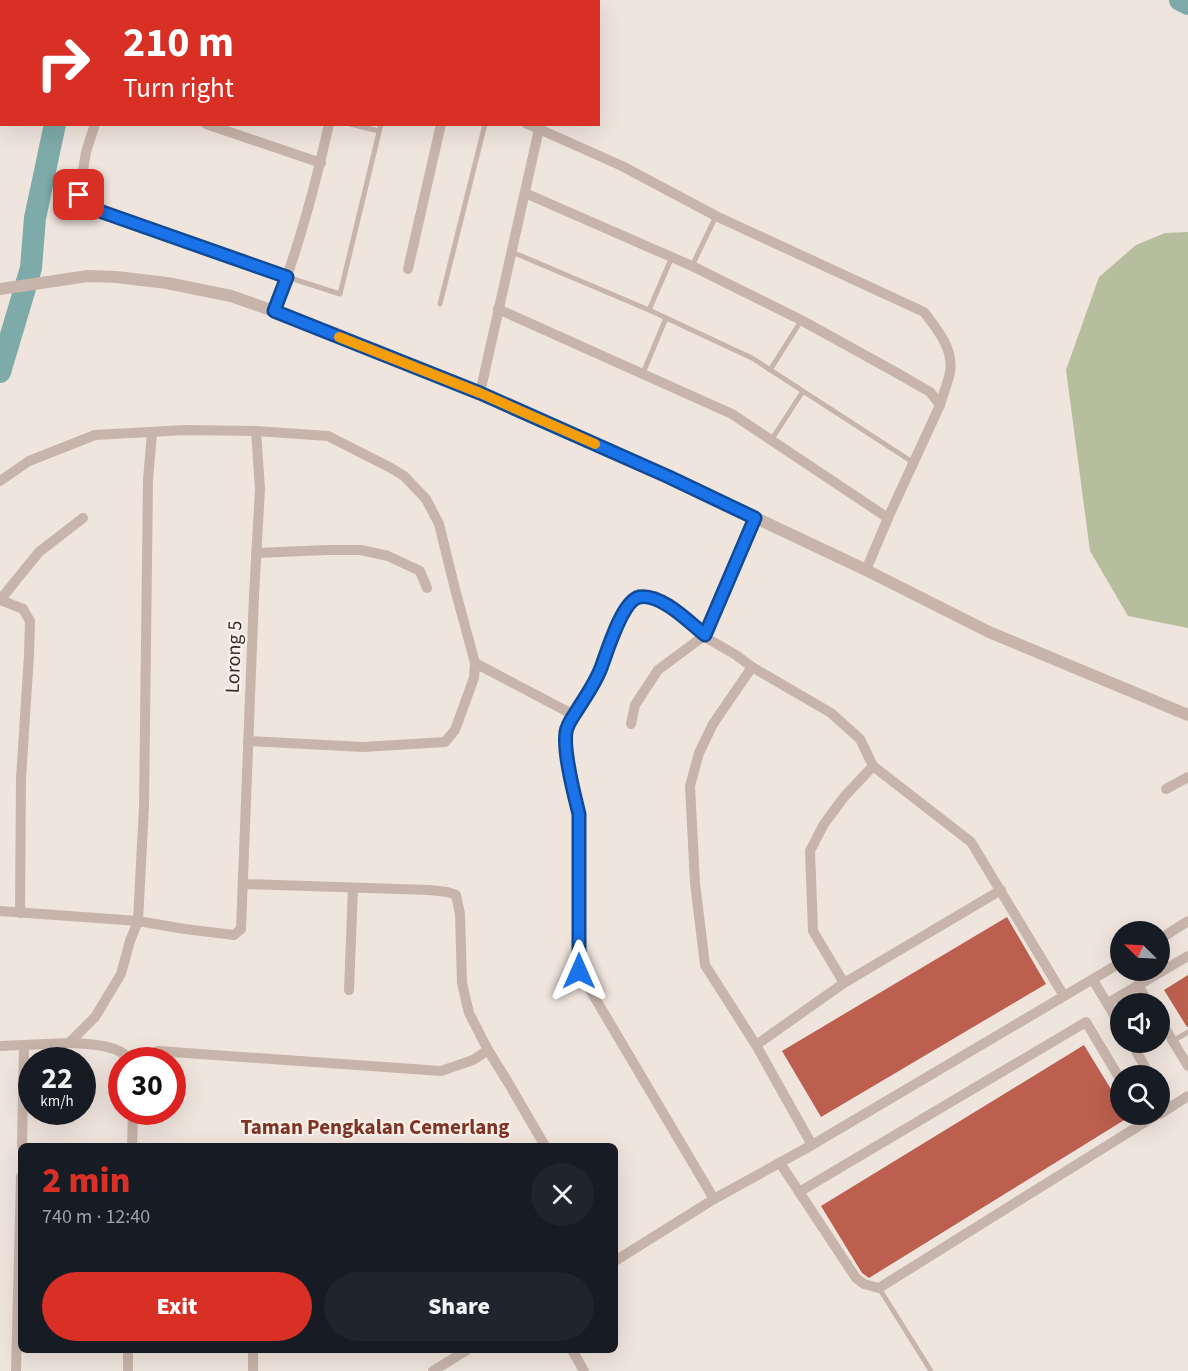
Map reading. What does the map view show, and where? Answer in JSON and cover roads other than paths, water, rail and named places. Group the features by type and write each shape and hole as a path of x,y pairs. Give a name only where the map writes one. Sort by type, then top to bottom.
{"street":[{"path":"93,126 86,152 79,195 88,207 287,277"},
{"path":"212,126 321,163"},
{"path":"274,311 287,277 321,163 329,126"},
{"path":"408,269 441,126"},
{"path":"532,126 622,166 716,216 924,312 938,330 949,350 951,370 940,405 866,570"},
{"path":"480,393 539,129"},
{"path":"525,193 692,266 801,320 930,392 940,405"},
{"path":"0,289 88,276 116,277 167,283 231,296 274,311 480,393 669,477 866,570 989,632 1188,715"},
{"path":"498,309 732,414 888,518"},
{"path":"0,481 29,461 95,435 185,430 256,431 328,436 404,476 426,499 439,524 475,663 474,678 455,730 445,742 363,747 248,741"},
{"name":"Lorong 5","path":"0,911 138,921 234,935 241,929 260,489 256,431"},
{"path":"69,1043 95,1017 121,974 138,921 144,806 148,480 152,433"},
{"path":"20,913 21,778 30,621 23,609 0,600 39,552 83,518"},
{"path":"631,724 635,705 658,670 705,635 755,518"},
{"path":"256,553 361,550 388,556 420,572 427,588"},
{"path":"714,1199 579,971 579,814 572,783 566,732 597,678 628,603 636,598 645,596 653,598 674,610 710,640 831,713 860,739 873,766 971,842 1064,996"},
{"path":"475,663 574,715"},
{"path":"752,667 713,724 699,753 690,786 695,883 705,965 756,1045 812,1145"},
{"path":"844,983 813,932 810,851 824,824 844,797 873,766"},
{"path":"1166,789 1188,777"},
{"path":"243,884 429,890 456,895 460,914 462,983 470,1013 488,1050 543,1143"},
{"path":"349,990 353,888"},
{"path":"756,1045 844,983 1001,890"},
{"path":"1170,933 1188,921"},
{"path":"1108,1003 1188,956"},
{"path":"618,1258 714,1199 780,1164 1110,969"},
{"path":"1093,980 1110,1006"},
{"path":"1138,985 1143,993"},
{"path":"799,1192 1086,1022 1112,1065"},
{"path":"1170,1036 1188,1066"},
{"path":"0,1046 69,1043 108,1048"},
{"path":"22,1143 24,1045"},
{"path":"186,1052 441,1071 473,1060 488,1050"},
{"path":"1170,1107 1188,1096"},
{"path":"132,1143 133,1125"},
{"path":"780,1164 856,1278 864,1284 879,1288 1134,1125"},
{"path":"16,1371 18,1302"},
{"path":"128,1353 128,1371"},
{"path":"253,1353 253,1371"},
{"path":"433,1371 446,1368 464,1353"},
{"path":"574,1353 584,1371"}],"lane":[{"path":"287,277 340,294 380,128 365,126"},
{"path":"440,304 484,126"},
{"path":"692,266 716,216"},
{"path":"512,252 649,310 752,358 914,463"},
{"path":"649,310 672,257"},
{"path":"643,374 666,318"},
{"path":"770,370 801,320"},
{"path":"771,441 803,391"},
{"path":"1173,1041 1188,1032"},
{"path":"879,1288 931,1371"}],"waterway":[{"path":"1180,0 1188,4"},
{"path":"0,372 31,268 35,218 55,126"}],"district":[{"name":"Taman Pengkalan Cemerlang","path":"375,1127"}]}
